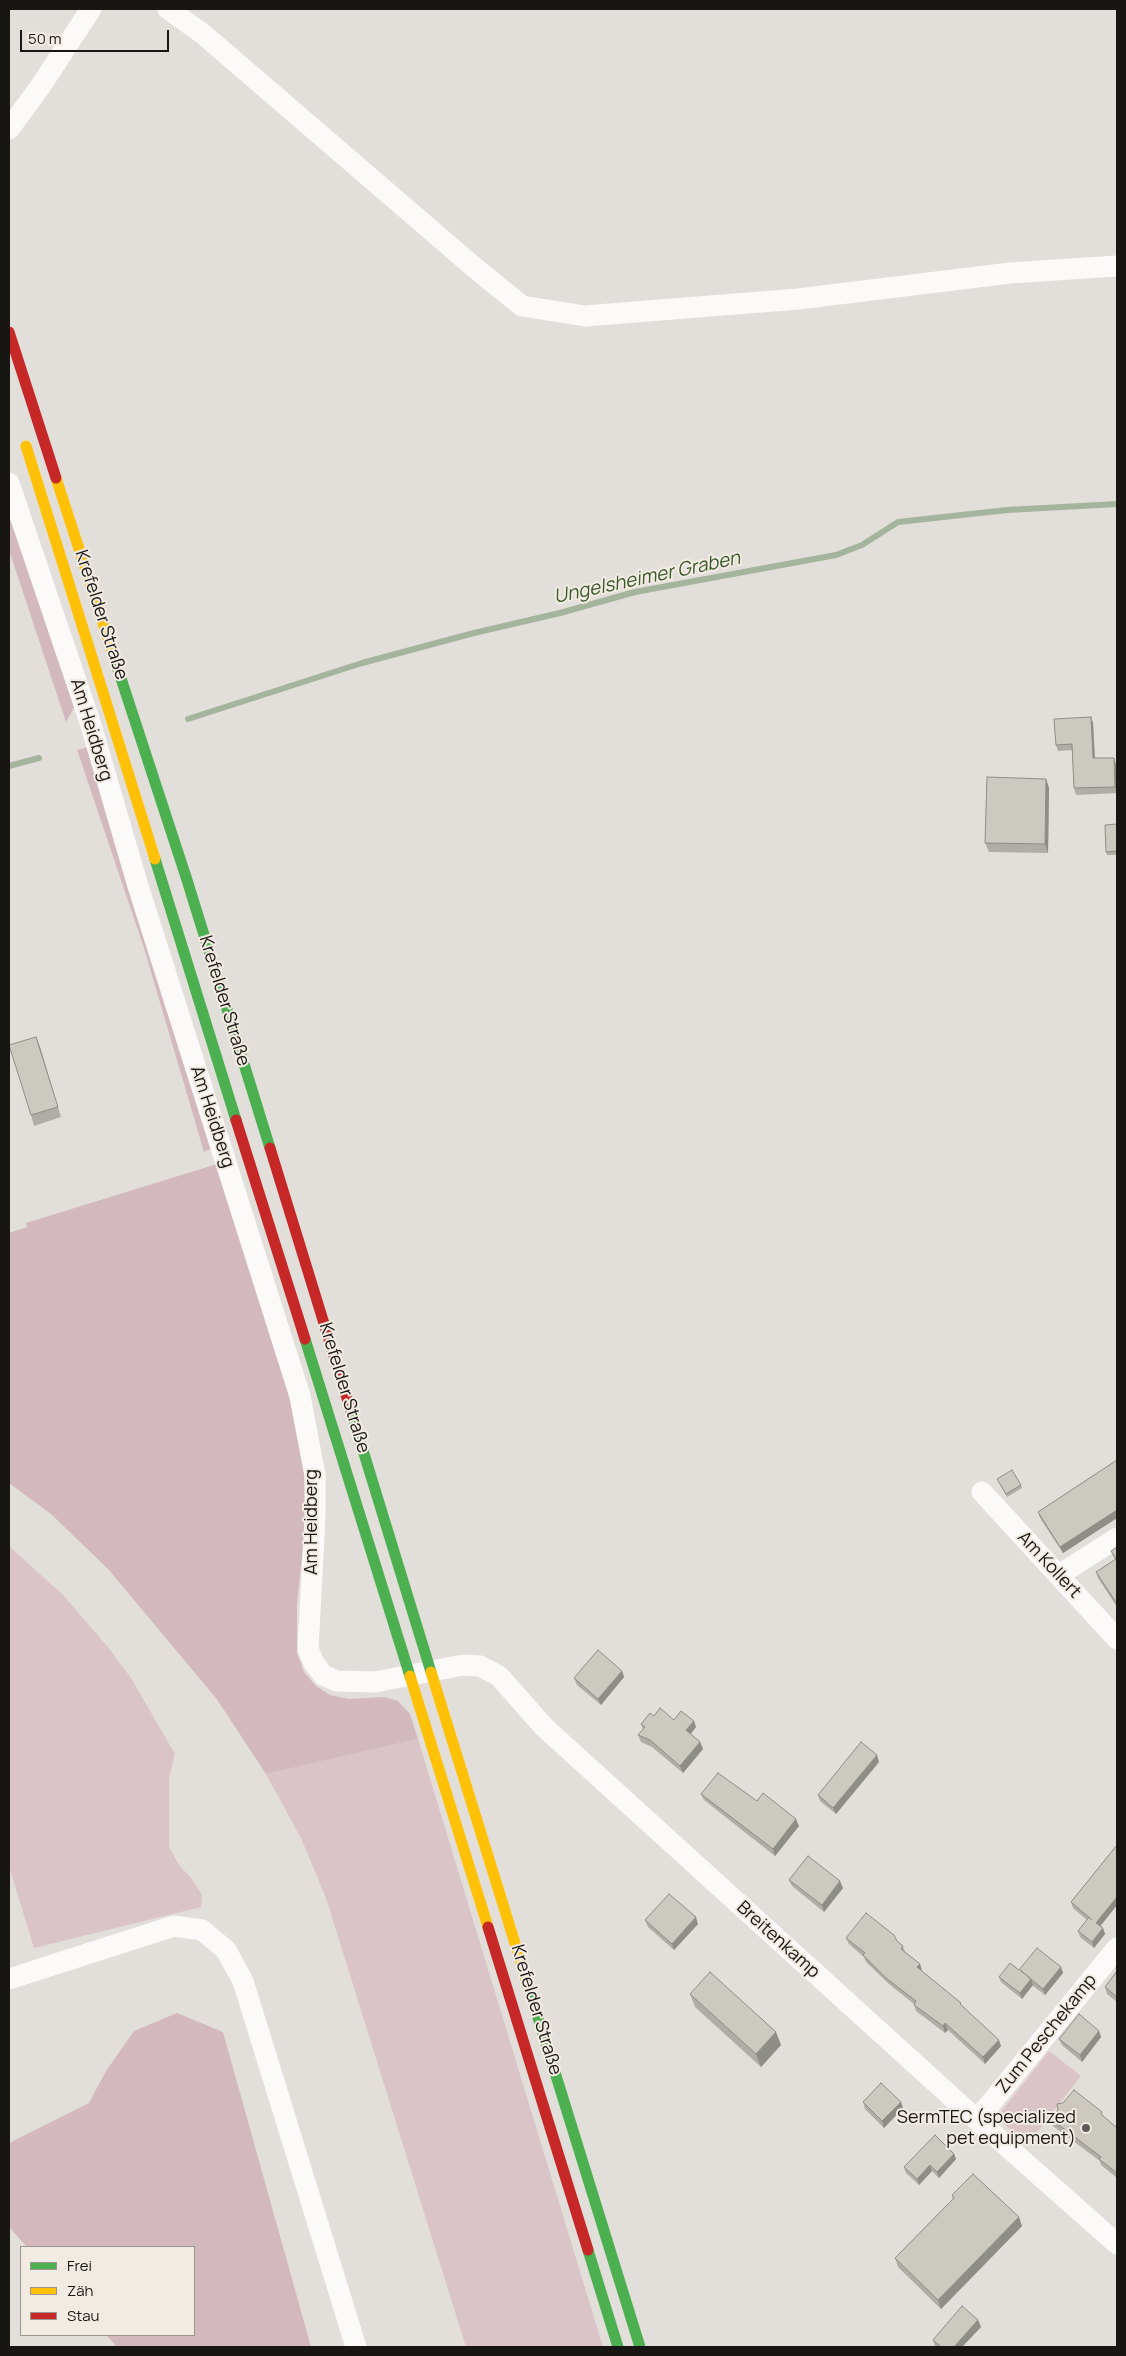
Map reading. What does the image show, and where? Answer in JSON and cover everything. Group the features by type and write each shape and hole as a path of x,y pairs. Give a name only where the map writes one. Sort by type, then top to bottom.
{"main road":[{"name":"Krefelder Straße","path":"9,332 190,889 640,2347"},
{"name":"Krefelder Straße","path":"22,432 618,2347"}],"street":[{"path":"9,129 40,87 91,9"},
{"path":"168,9 203,34 467,262 522,306 585,316 798,299 1010,273 1117,266"},
{"name":"Am Heidberg","path":"9,483 90,722 138,886 300,1396 315,1475 308,1649 314,1663 323,1675 337,1681 375,1682 410,1676"},
{"name":"Am Kollert","path":"982,1492 1117,1639"},
{"path":"1059,1575 1117,1538"},
{"name":"Breitenkamp","path":"431,1672 462,1665 480,1666 499,1676 551,1734 977,2120 1117,2244"},
{"path":"410,1676 431,1672"},
{"path":"9,1979 174,1926 202,1930 226,1950 243,1981 356,2347"},
{"name":"Zum Peschekamp","path":"977,2120 1117,1948"}],"shaded area":[{"path":"9,509 75,706 66,722 9,550"},
{"path":"88,747 212,1148 204,1152 144,948 77,750"},
{"path":"217,1164 290,1400 306,1485 305,1528 297,1604 297,1653 304,1672 316,1686 330,1695 348,1699 384,1697 398,1701 410,1714 418,1739 266,1774 216,1698 108,1569 51,1514 9,1483 9,1233 27,1227 26,1223"},
{"path":"9,1546 63,1595 107,1646 131,1678 175,1754 169,1778 169,1847 179,1865 191,1878 202,1895 201,1907 34,1948 9,1866"},
{"path":"418,1739 603,2347 466,2347 326,1898 302,1840 266,1774"},
{"path":"177,2013 223,2032 311,2347 117,2347 107,2336 195,2336 195,2246 26,2246 9,2227 9,2143 89,2103 106,2071 134,2031"},
{"path":"1049,2051 1081,2076 1027,2145 1003,2123 1000,2113"}],"building":[{"path":"1091,717 1093,758 1114,758 1115,787 1074,788 1072,744 1056,745 1054,719"},
{"path":"987,777 1046,779 1045,844 985,843"},
{"path":"1117,824 1117,851 1106,852 1105,825"},
{"path":"36,1037 58,1107 31,1115 9,1045"},
{"path":"1117,1460 1117,1510 1060,1547 1038,1512"},
{"path":"1012,1470 1021,1485 1006,1494 997,1479"},
{"path":"1117,1547 1117,1604 1096,1572 1116,1559 1111,1551"},
{"path":"598,1650 622,1671 598,1699 574,1678"},
{"path":"660,1708 674,1720 681,1711 694,1721 686,1730 700,1742 680,1766 650,1740 638,1735 645,1727 641,1724 650,1713 654,1716"},
{"path":"861,1742 877,1755 833,1808 818,1795"},
{"path":"718,1773 757,1801 763,1793 796,1819 773,1849 701,1794"},
{"path":"1117,1845 1117,1897 1096,1923 1103,1928 1092,1942 1078,1931 1089,1917 1071,1902"},
{"path":"808,1856 840,1881 822,1905 789,1880"},
{"path":"669,1894 696,1917 672,1944 645,1920"},
{"path":"866,1913 894,1935 903,1946 901,1949 920,1964 917,1967 961,2003 999,2040 983,2057 945,2023 943,2026 914,2005 916,2001 886,1978 863,1955 865,1953 846,1938"},
{"path":"1037,1948 1061,1967 1043,1989 1031,1979 1020,1993 999,1977 1010,1963 1019,1970"},
{"path":"1117,1971 1117,1997 1105,1987"},
{"path":"710,1972 776,2032 756,2054 690,1994"},
{"path":"1079,2014 1099,2031 1080,2055 1059,2039"},
{"path":"881,2083 901,2102 882,2121 863,2102"},
{"path":"1074,2090 1102,2112 1101,2114 1117,2128 1117,2173 1099,2159 1101,2157 1051,2119 1058,2110 1057,2104 1063,2103"},
{"path":"935,2135 954,2154 937,2172 930,2165 917,2179 904,2167"},
{"path":"973,2174 1019,2217 938,2300 895,2258 954,2198 952,2195"},
{"path":"962,2306 978,2320 954,2347 941,2347 933,2340"}],"waterway":[{"name":"Ungelsheimer Graben","path":"188,719 362,663 635,592 836,555 862,545 898,522 1007,510 1117,504"},
{"name":"Ungelsheimer Graben","path":"9,766 39,758"}],"traffic: fast":[{"path":"114,657 187,880 270,1148"},
{"path":"155,859 236,1120"},
{"path":"305,1339 410,1676"},
{"path":"350,1408 431,1672"},
{"path":"527,1982 640,2347"},
{"path":"588,2250 618,2347"}],"traffic: slow":[{"path":"26,446 155,859"},
{"path":"56,478 114,657"},
{"path":"431,1672 527,1982"},
{"path":"410,1676 488,1927"}],"traffic: jam":[{"path":"9,332 56,478"},
{"path":"236,1120 305,1339"},
{"path":"270,1148 350,1408"},
{"path":"488,1927 588,2250"}],"place":[{"name":"SermTEC (specialized pet equipment)","path":"1086,2128"}]}
